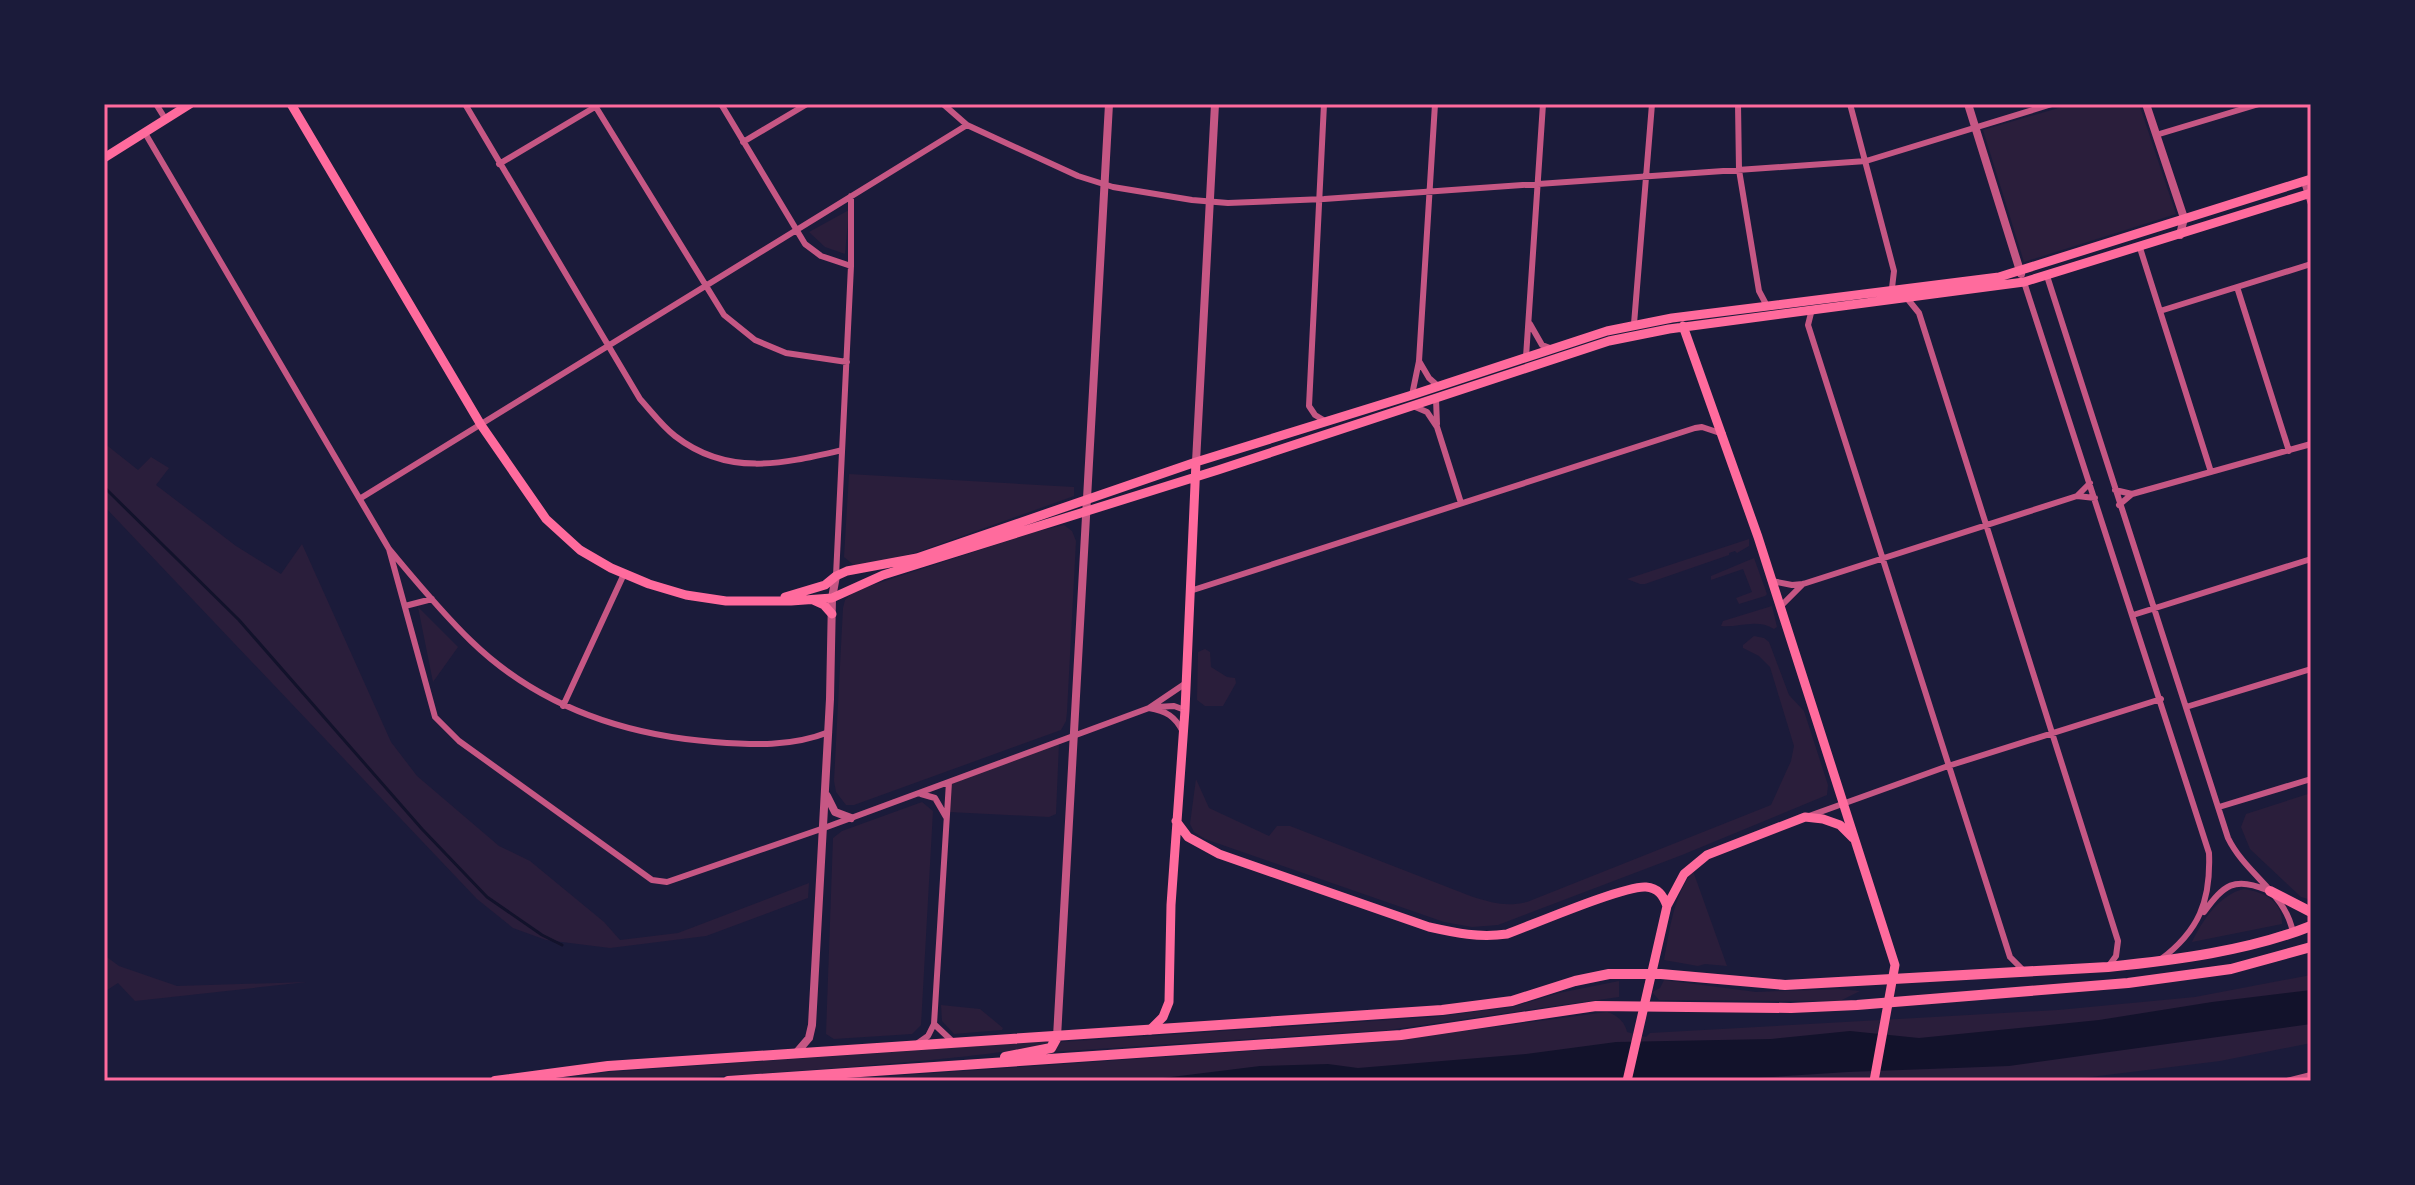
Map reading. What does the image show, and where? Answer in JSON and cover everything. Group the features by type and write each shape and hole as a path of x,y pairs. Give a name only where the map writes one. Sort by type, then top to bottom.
{"highway":[{"path":"2270,891 2311,912"},
{"path":"495,1081 608,1066 1442,1010 1512,1001 1609,974 1651,974 1785,985 2108,967 2158,961 2293,933 2311,926"},
{"path":"2270,960 2286,951 2293,933"},
{"path":"728,1081 1401,1035 1596,1006 1643,1011 1888,1009 2181,978 2270,960 2311,947"},
{"path":"959,1065 1051,1048 1057,1037"}],"main road":[{"path":"104,158 190,104"},
{"path":"291,104 481,425 546,519 580,550 624,574 686,595 726,601 832,598 883,575 1087,505 1196,462 1326,422 1412,401 1436,399 1609,341 1685,327 2024,282 2310,197"},
{"path":"770,601 825,585 847,571 917,558 1087,505 1194,477 1412,401 1438,386 1634,324 1892,288 1999,277 2307,180"},
{"path":"1672,318 1685,327 1723,434 1895,965 1874,1081"},
{"path":"1150,1030 1163,1017 1169,1002 1196,462"},
{"path":"1174,483 1193,499"},
{"path":"810,599 824,605 832,614"},
{"path":"1627,1081 1667,906 1684,874 1707,855 1805,817 1840,825 1855,839"},
{"path":"1176,821 1188,837 1219,854 1429,927 1468,935 1485,937 1507,934 1634,887 1657,890 1664,896 1667,906"}],"street":[{"path":"156,104 166,120"},
{"path":"465,104 607,347 640,399 674,435 710,457 738,465 778,464 842,450"},
{"path":"721,104 805,244 821,256 851,266"},
{"path":"743,142 807,104"},
{"path":"943,104 967,125 1078,176 1105,185 1210,201 1320,199 1866,161 2052,104"},
{"path":"1057,1037 1109,104"},
{"path":"1196,462 1215,104"},
{"path":"1324,104 1309,406 1315,415 1326,422"},
{"path":"1435,104 1419,361 1412,401 1427,412 1437,427"},
{"path":"1526,357 1543,104"},
{"path":"1634,324 1652,104"},
{"path":"1738,104 1739,170 1759,291 1767,306"},
{"path":"1850,104 1894,271 1892,288"},
{"path":"1968,104 2209,853 2208,886 2200,917"},
{"path":"2146,104 2184,218 2180,235"},
{"path":"2156,135 2259,104"},
{"path":"499,164 597,105 724,315 755,340 786,353 847,362"},
{"path":"361,498 967,125"},
{"path":"145,133 389,549 473,643 563,706 627,729 687,740 762,745 813,738 829,732"},
{"path":"2307,180 2310,197"},
{"path":"793,1054 809,1038 812,1025 829,732 832,598 836,576 847,362 851,196"},
{"path":"2140,248 2211,472"},
{"path":"2160,311 2311,264"},
{"path":"2047,276 2119,505 2236,853 2283,904 2293,933"},
{"path":"2237,287 2289,451"},
{"path":"1906,297 1919,313 2118,941 2116,956 2108,967"},
{"path":"1812,309 1808,325 1881,560 2010,957 2017,967 2026,971"},
{"path":"1529,321 1537,339 1551,349"},
{"path":"1419,361 1438,386"},
{"path":"1436,399 1437,427 1461,503"},
{"path":"1190,591 1695,428 1702,427 1723,434"},
{"path":"2119,505 2132,494 2311,444"},
{"path":"2077,496 2090,483"},
{"path":"2115,490 2132,494"},
{"path":"1772,581 1803,584 2077,496 2095,498"},
{"path":"389,549 435,717 459,741 652,880 667,882 914,795 1149,708 1186,683"},
{"path":"2133,615 2311,559"},
{"path":"563,706 624,574"},
{"path":"1780,607 1803,584"},
{"path":"405,606 432,599"},
{"path":"2186,707 2311,669"},
{"path":"1805,817 1948,766 2161,699"},
{"path":"1149,708 1174,706 1185,710"},
{"path":"1149,708 1176,719 1183,734"},
{"path":"2219,807 2311,779"},
{"path":"917,1044 928,1036 934,1024 949,782"},
{"path":"826,792 835,812 851,818"},
{"path":"914,795 926,794 935,798 947,820"},
{"path":"2158,961 2184,941 2216,895 2227,886 2238,882 2270,891"},
{"path":"934,1024 946,1038 953,1041"},
{"path":"2287,1081 2311,1075"}],"shaded area":[{"path":"2072,104 2139,104 2176,214 2024,262 1983,130"},
{"path":"849,210 845,254 825,247 809,232"},
{"path":"104,443 138,470 151,457 169,468 156,485 236,546 281,574 302,544 391,742 417,776 499,846 530,861 604,922 620,940 678,933 809,883 808,898 706,936 610,948 546,940 513,928 477,899 104,506"},
{"path":"849,474 1074,487 1074,496 915,553 856,567 844,557"},
{"path":"1064,525 1072,531 1076,541 1067,712 1061,730 854,805 846,805 836,792 834,781 845,600 854,591"},
{"path":"1749,539 1749,546 1737,553 1729,553 1645,584 1627,579"},
{"path":"1754,558 1767,594 1739,604 1736,598 1752,592 1743,569 1711,580 1711,576"},
{"path":"1772,606 1777,627 1774,629 1754,624 1721,626 1723,621"},
{"path":"418,607 458,647 433,682"},
{"path":"1754,636 1769,642 1789,695 1804,711 1828,785 1827,795 1682,855 1498,925 1472,927 1444,922 1205,839 1194,832 1190,824 1196,779 1209,808 1269,836 1277,826 1290,826 1473,897 1500,904 1527,902 1771,805 1791,761 1794,746 1770,667 1759,656 1743,648"},
{"path":"1205,649 1210,652 1211,667 1227,677 1235,678 1236,683 1223,706 1205,706 1197,700 1198,652"},
{"path":"1059,743 1056,814 1049,817 949,812 951,784"},
{"path":"2311,793 2311,900 2301,897 2250,849 2241,827 2246,814"},
{"path":"922,802 933,811 921,1025 912,1034 834,1039 826,1034 833,838 842,831"},
{"path":"1693,871 1727,966 1698,966 1664,960 1677,902"},
{"path":"2244,889 2271,899 2279,909 2282,924 2192,942 2220,902"},
{"path":"104,955 119,966 177,986 307,982 135,1001 118,983 104,992"},
{"path":"2311,975 2311,1043 2220,1061 2058,1081 818,1081 1381,1042 1607,1012 1620,1019 1627,1032 1646,1037 1650,1033 2058,1010 2195,997"},
{"path":"1664,980 1756,992 1860,991 1840,1001 1659,1000 1652,992 1660,988"},
{"path":"1619,981 1619,997 1388,1030 1051,1052 1060,1042 1433,1017 1512,1007 1559,993"},
{"path":"2311,990 2311,1024 2009,1066 1710,1081 1139,1081 1260,1066 1328,1064 1358,1068 1526,1054 1616,1042 1771,1039 1850,1031 1919,1038 2099,1020"},
{"path":"941,1005 980,1009 1003,1028 954,1034 942,1021"},
{"path":"1050,1041 986,1054 859,1066 645,1081 535,1081 609,1072"}],"waterway":[{"path":"104,487 239,620 422,829 487,897 562,945"}]}
